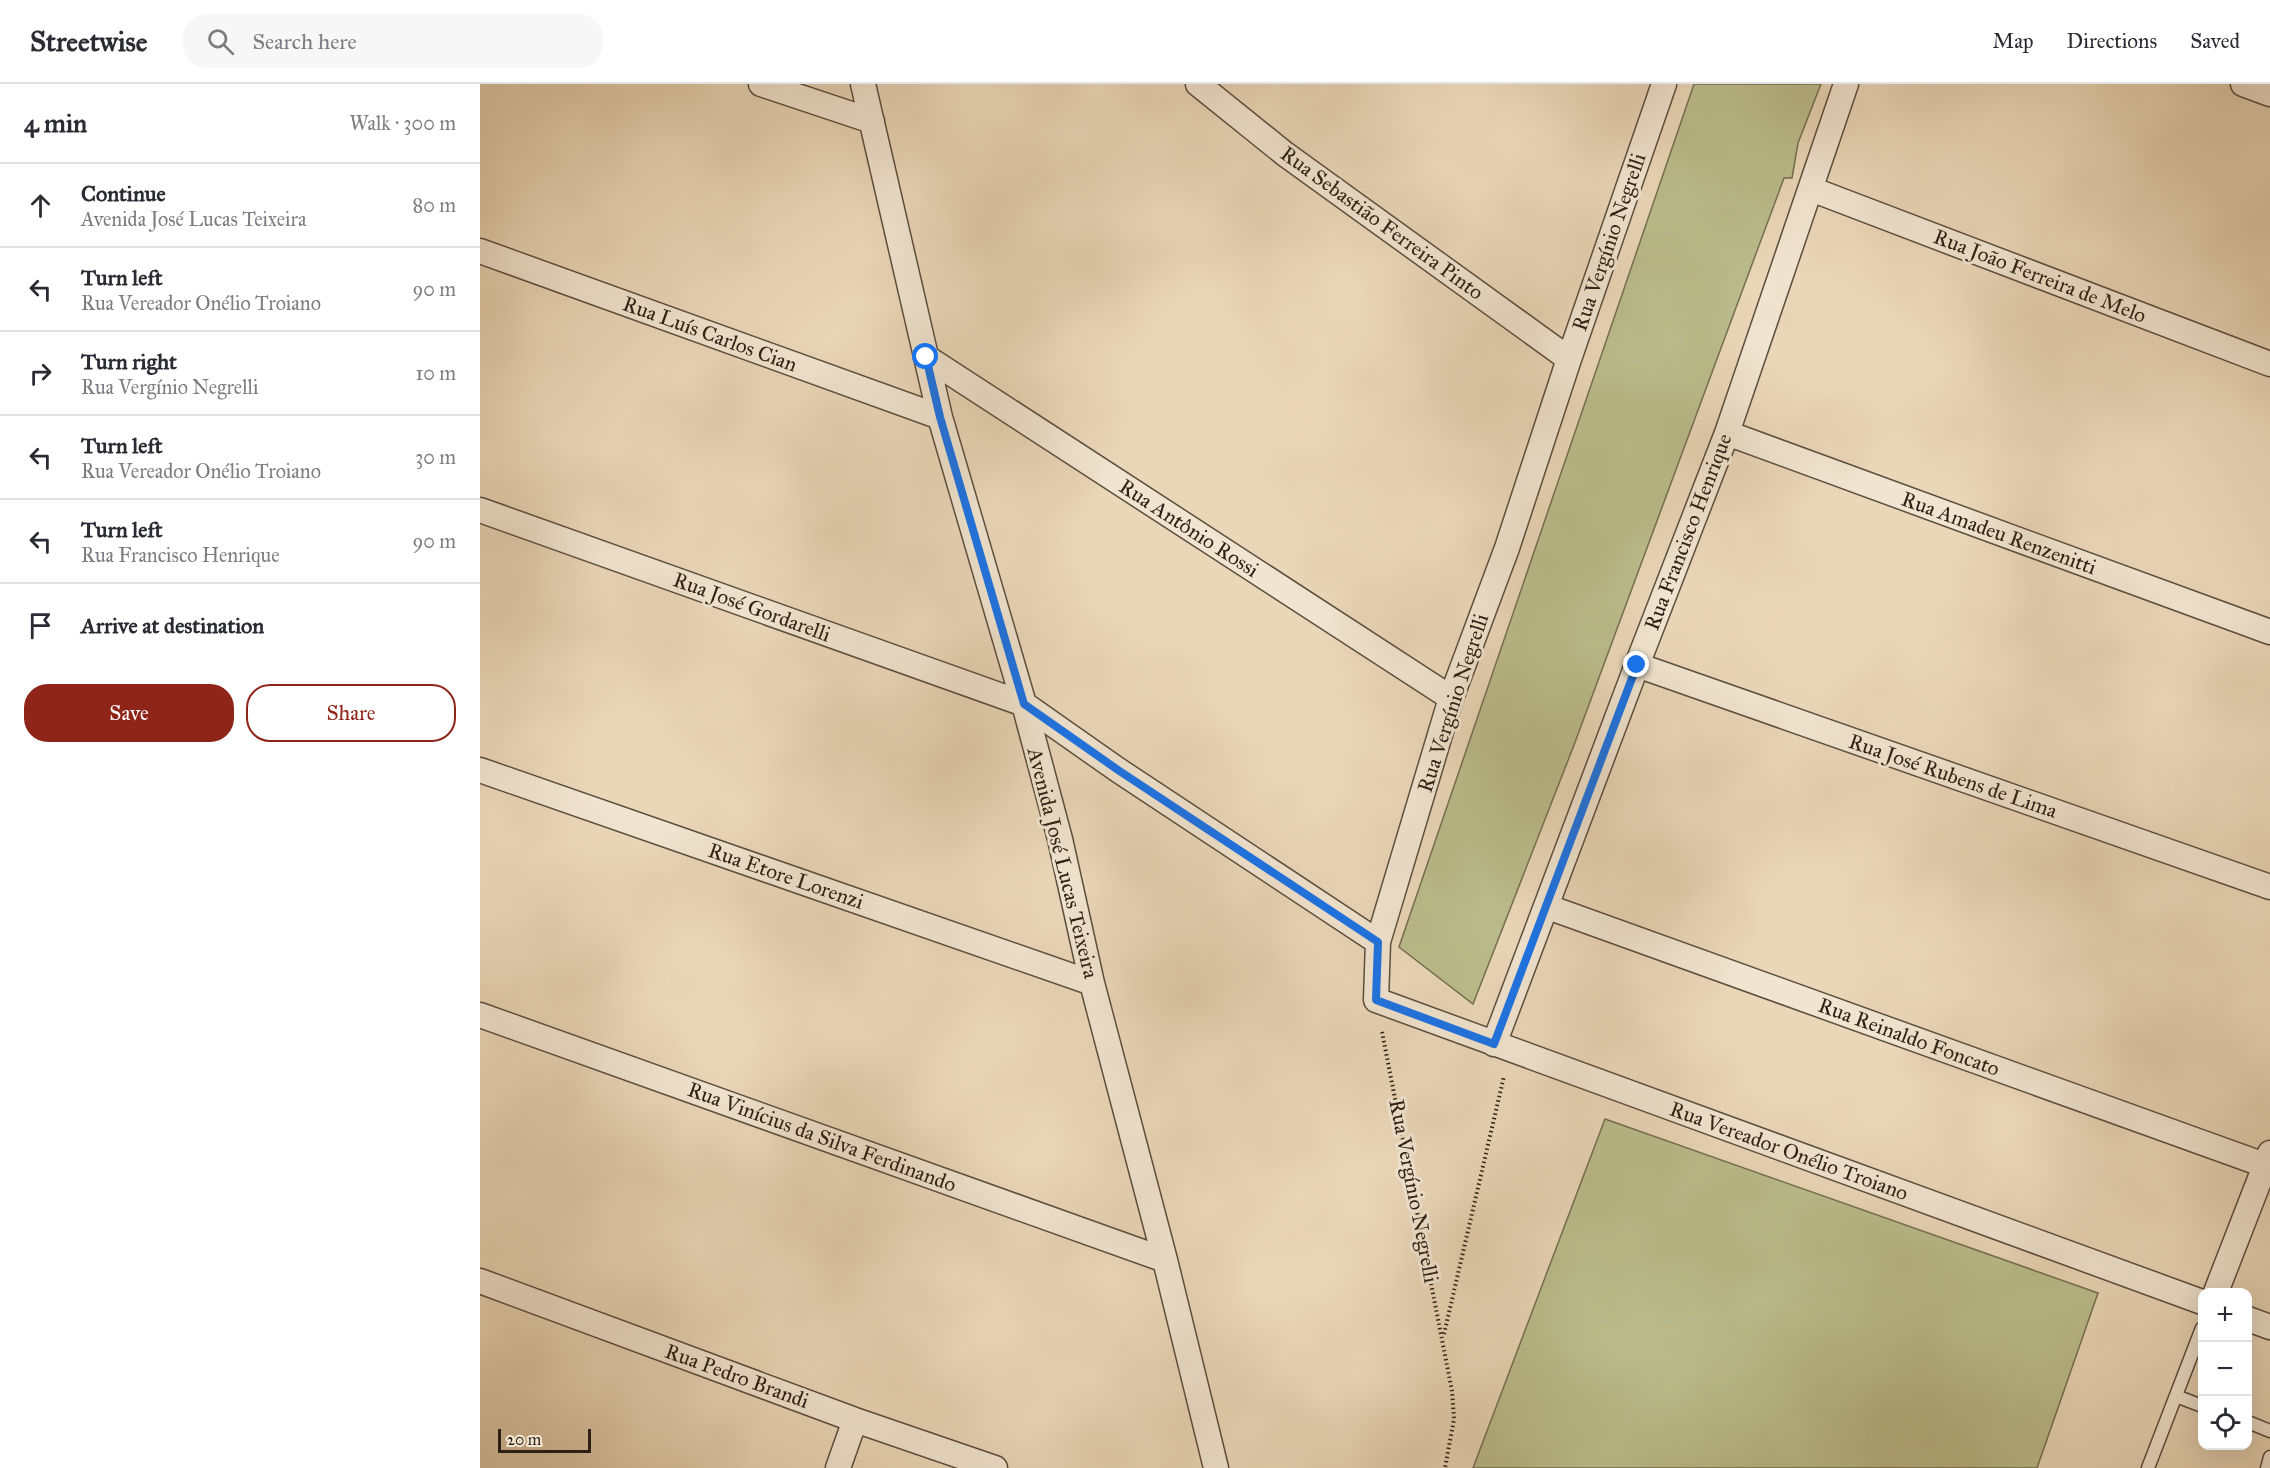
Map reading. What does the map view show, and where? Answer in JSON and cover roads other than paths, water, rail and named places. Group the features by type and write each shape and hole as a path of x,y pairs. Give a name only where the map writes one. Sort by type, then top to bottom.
{"street":[{"path":"761,84 872,121"},
{"name":"Avenida José Lucas Teixeira","path":"862,84 940,417 1024,704 1060,839 1092,982 1165,1260 1216,1468"},
{"name":"Rua Sebastião Ferreira Pinto","path":"1198,84 1285,154 1569,359"},
{"name":"Rua Vergínio Negrelli","path":"1376,1000 1378,942 1451,699 1506,548 1664,84"},
{"name":"Rua Francisco Henrique","path":"1502,1047 1548,907 1637,665 1727,433 1846,84"},
{"path":"2243,84 2270,94"},
{"name":"Rua João Ferreira de Melo","path":"1810,189 2270,364"},
{"name":"Rua Luís Carlos Cian","path":"480,251 940,417"},
{"name":"Rua Antônio Rossi","path":"926,357 1451,699"},
{"name":"Rua Amadeu Renzenitti","path":"1727,433 2270,632"},
{"name":"Rua José Gordarelli","path":"480,510 1024,704"},
{"name":"Rua José Rubens de Lima","path":"1637,665 2270,887"},
{"path":"1024,704 1118,770 1378,942"},
{"name":"Rua Etore Lorenzi","path":"480,770 1092,982"},
{"name":"Rua Reinaldo Foncato","path":"1548,907 2268,1162"},
{"name":"Rua Vereador Onélio Troiano","path":"1376,1000 2198,1301"},
{"name":"Rua Vinícius da Silva Ferdinando","path":"480,1015 1165,1260"},
{"path":"2218,1288 2268,1162"},
{"name":"Rua Pedro Brandi","path":"480,1281 855,1420 995,1468"},
{"path":"2252,1320 2270,1327"},
{"path":"838,1468 855,1420"}],"lane":[{"path":"2148,1468 2198,1338"},
{"path":"2176,1396 2198,1404"},
{"path":"2252,1424 2270,1431"},
{"path":"2267,1468 2270,1457"}]}
